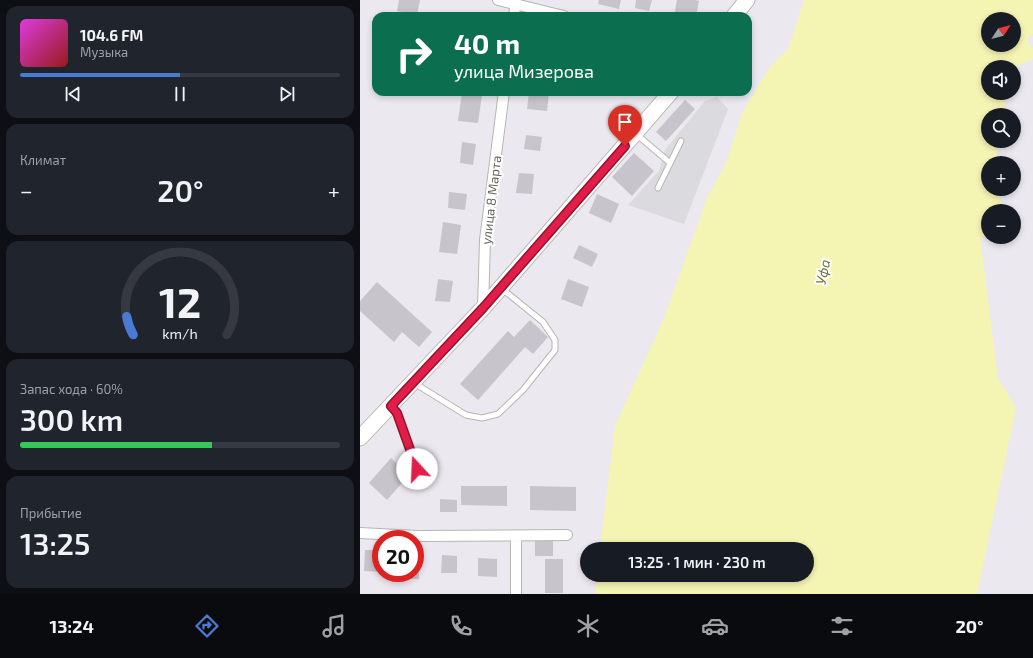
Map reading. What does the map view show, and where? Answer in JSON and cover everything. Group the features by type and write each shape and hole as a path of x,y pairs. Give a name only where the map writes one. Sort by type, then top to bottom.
{"street":[{"path":"498,0 516,2 550,12"},
{"path":"737,12 747,0"},
{"path":"515,12 516,2"},
{"name":"улица 8 Марта","path":"483,308 485,240 503,96"},
{"path":"360,438 483,308 668,96"},
{"path":"360,533 418,536 567,535"},
{"path":"516,536 516,594"}],"lane":[{"path":"636,134 670,162"},
{"path":"658,188 681,141"},
{"path":"413,383 466,415 482,418 498,414 523,390 555,350 555,340 543,322 501,287"},
{"path":"391,406 397,413 422,483"}],"shaded area":[{"path":"717,97 728,109 684,224 628,205 659,171 665,150 705,101"}],"water":[{"name":"Уфа","path":"804,0 1033,0 1033,33 1027,41 1033,49 1033,59 1021,64 1021,60 981,60 981,100 1006,100 1004,108 981,108 981,148 998,148 996,156 981,156 981,196 1000,196 1001,204 981,204 980,238 998,378 1016,408 977,594 595,594 596,582 814,582 814,542 601,542 615,426 664,318 707,198 726,163 742,113 770,67 788,49"}],"building":[{"path":"399,0 420,0 418,12 397,11"},
{"path":"599,0 621,0 619,9 598,4"},
{"path":"636,0 652,0 649,11 635,8"},
{"path":"677,0 699,1 697,12 675,12"},
{"path":"462,96 482,96 478,123 458,121"},
{"path":"529,96 549,96 547,111 527,109"},
{"path":"685,100 695,109 666,141 656,132"},
{"path":"526,135 542,137 540,151 524,149"},
{"path":"462,142 476,144 473,165 460,163"},
{"path":"634,153 654,171 632,196 612,177"},
{"path":"519,173 534,174 532,194 516,193"},
{"path":"449,192 467,194 465,210 448,208"},
{"path":"597,194 619,204 611,223 589,213"},
{"path":"443,222 461,225 457,254 439,252"},
{"path":"579,245 598,254 592,267 573,258"},
{"path":"438,279 453,281 450,302 435,301"},
{"path":"568,279 589,287 582,307 561,299"},
{"path":"377,282 432,332 419,347 402,332 394,342 360,311 360,301"},
{"path":"530,320 548,337 533,354 525,347 478,400 460,384 508,331 514,337"},
{"path":"391,458 409,475 387,500 369,483"},
{"path":"461,486 507,486 507,506 461,505"},
{"path":"530,486 576,487 576,511 530,510"},
{"path":"440,499 457,500 457,512 440,512"},
{"path":"535,541 553,541 553,556 535,556"},
{"path":"365,550 372,550 372,571 364,571"},
{"path":"442,555 457,556 457,573 441,573"},
{"path":"478,558 497,559 497,577 478,576"},
{"path":"545,559 563,559 563,593 545,593"}],"route":[{"path":"417,469 397,413 391,406 483,308 625,146"}]}
